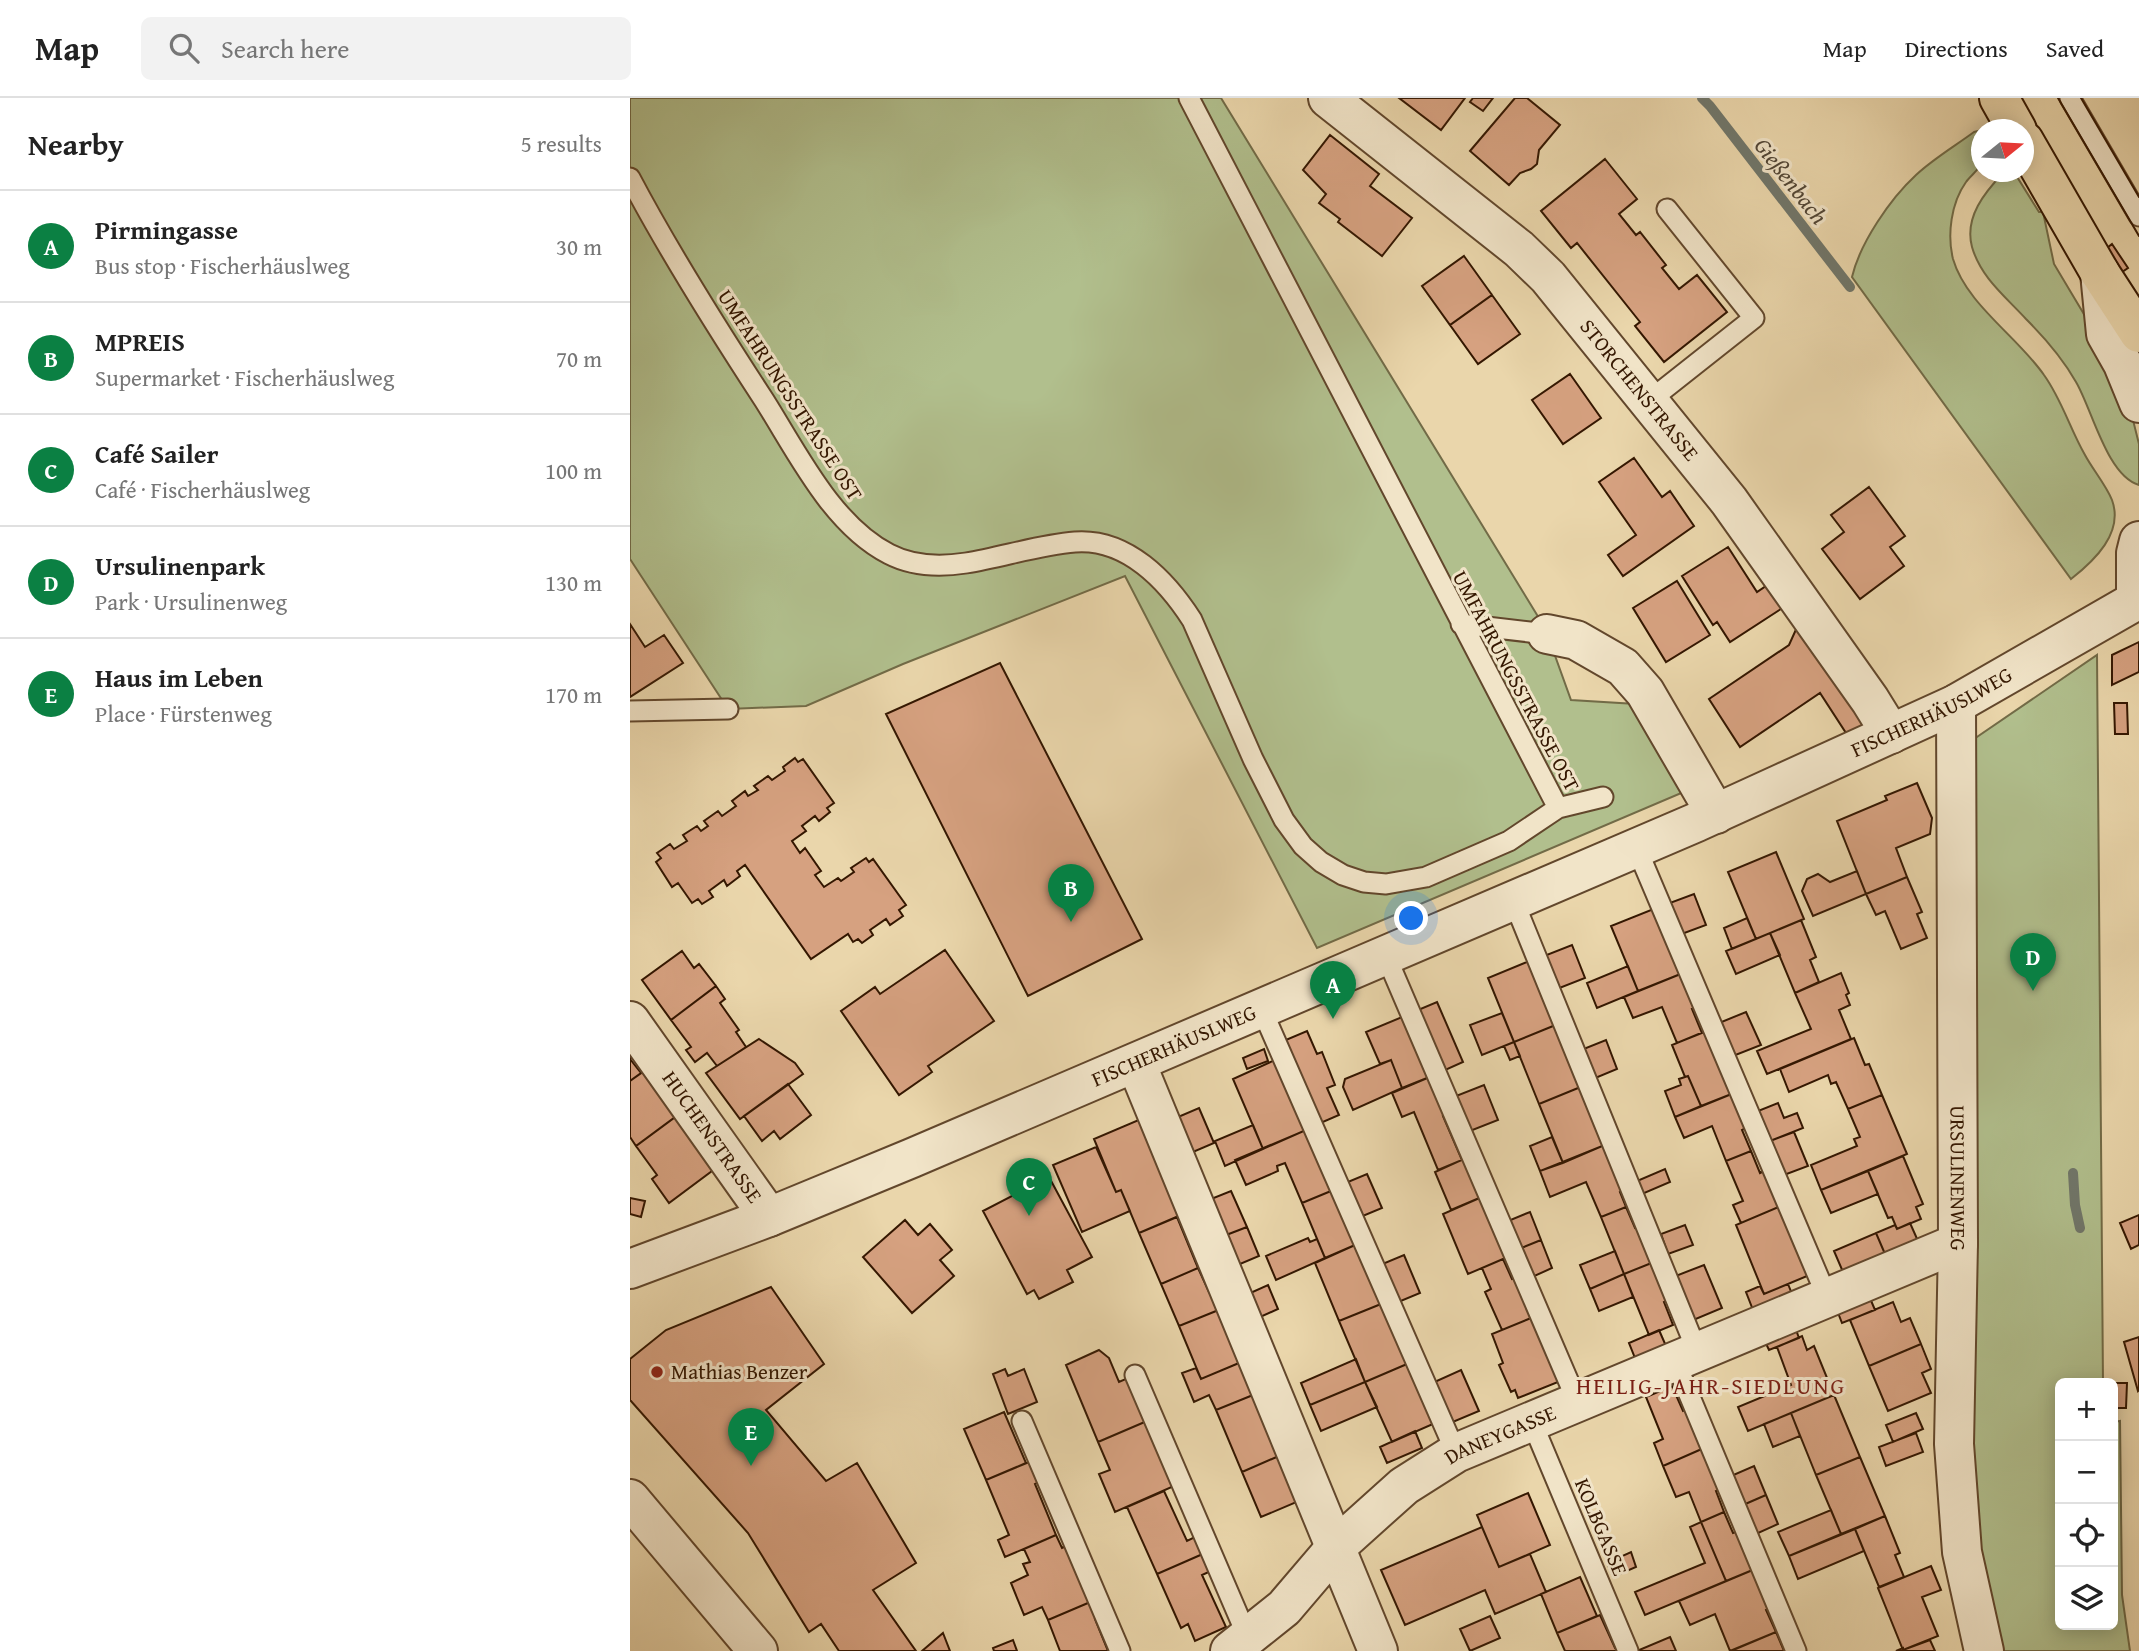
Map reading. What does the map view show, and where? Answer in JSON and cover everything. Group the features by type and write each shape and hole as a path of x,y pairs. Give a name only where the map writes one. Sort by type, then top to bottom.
{"main road":[{"path":"2034,159 2100,273 2139,333"}],"street":[{"name":"STORCHENSTRASSE","path":"1328,98 1519,249 1548,277 1737,511 1891,734"},
{"path":"2100,273 2106,334 2139,403"},
{"path":"2137,599 2136,553 2139,541"},
{"name":"FISCHERHÄUSLWEG","path":"635,1259 769,1217 1637,849 1956,704 2137,599"},
{"path":"1547,635 1576,640 1623,667 1645,692 1716,814"},
{"name":"URSULINENWEG","path":"1956,704 1958,1243 1954,1444 1962,1552 1984,1651"},
{"name":"HUCHENSTRASSE","path":"630,1021 769,1217"},
{"path":"1136,1063 1378,1651"},
{"name":"DANEYGASSE","path":"1239,1644 1284,1608 1336,1547 1404,1486 1456,1452 1958,1243"},
{"path":"630,1499 758,1651"}],"lane":[{"name":"UMFAHRUNGSSTRASSE OST","path":"630,178 726,342 818,484 849,525 890,555 934,565 985,560 1077,542 1096,544 1122,552 1143,564 1180,601 1192,621 1253,758 1284,820 1303,846 1321,862 1343,875 1364,882 1386,884 1426,877 1509,841 1558,808 1189,98"},
{"path":"2070,98 2139,216"},
{"path":"1649,401 1754,318 1667,209"},
{"path":"1461,624 1547,635"},
{"path":"630,711 728,709"},
{"path":"1558,808 1603,797"},
{"path":"1637,849 1828,1297"},
{"path":"1514,902 1796,1651"},
{"path":"1386,956 1577,1401"},
{"path":"1262,1010 1456,1452"},
{"name":"DANEYGASSE","path":"1135,1375 1239,1644"},
{"name":"KOLBGASSE","path":"1531,1420 1628,1651"},
{"path":"1022,1421 1120,1651"}],"green space":[{"path":"630,98 1221,98 1545,628 1571,700 1636,704 1686,791 1317,948 1125,576 903,664 806,706 728,709 630,559"},
{"path":"1971,134 1971,176 1961,190 1954,209 1951,230 1953,259 1969,291 2033,361 2050,385 2088,461 2112,500 2114,524 2105,545 2089,564 2071,579 1852,277 1869,236 1886,209 1906,185 1937,158"},
{"path":"1995,182 2020,182 2039,212 2043,212 2054,264 2094,331 2131,412 2139,444 2139,485 2128,479 2109,456 2082,394 2065,365 1981,268 1972,247 1971,225 1978,206"},
{"path":"2097,655 2103,1378 2055,1378 2055,1630 2118,1630 2120,1421 2122,1595 2130,1651 1984,1651 1962,1552 1974,739"}],"building":[{"path":"1399,98 1465,98 1441,130"},
{"path":"1473,98 1493,98 1483,111 1470,102"},
{"path":"1515,98 1527,98 1560,125 1539,150 1537,164 1520,173 1509,185 1470,151"},
{"path":"1330,135 1379,174 1370,186 1412,218 1382,256 1338,222 1340,219 1319,203 1326,194 1303,170"},
{"path":"1605,159 1637,199 1619,214 1636,235 1640,232 1666,265 1662,268 1679,289 1697,275 1727,312 1664,362 1635,326 1640,322 1577,243 1571,248 1541,211"},
{"path":"2112,244 2128,268 2122,272 2107,248"},
{"path":"1464,256 1492,295 1450,325 1422,286"},
{"path":"1492,295 1520,334 1478,364 1450,325"},
{"path":"1570,374 1601,418 1563,444 1532,400"},
{"path":"1634,458 1662,497 1670,491 1694,526 1623,576 1608,555 1636,535 1599,482"},
{"path":"1869,487 1905,536 1890,547 1904,566 1860,599 1822,549 1844,532 1831,515"},
{"path":"1728,547 1757,592 1769,584 1784,607 1730,642 1717,622 1713,625 1682,576"},
{"path":"1677,581 1710,635 1666,662 1633,608"},
{"path":"630,624 645,647 664,635 683,663 630,697"},
{"path":"1798,625 1868,723 1848,736 1820,693 1740,747 1709,699 1789,645"},
{"path":"2139,642 2139,672 2112,685 2112,655"},
{"path":"1000,663 1142,939 1028,996 886,714"},
{"path":"2114,703 2127,703 2128,734 2115,734"},
{"path":"795,758 798,762 803,759 834,803 827,808 830,812 819,821 815,816 802,826 806,831 792,841 800,853 805,848 821,871 815,875 824,887 838,878 841,881 854,872 851,868 866,858 869,862 873,859 906,905 899,910 903,916 890,925 886,919 870,930 873,935 862,943 858,939 853,942 848,934 811,959 745,865 737,871 740,876 727,886 724,880 709,891 713,897 702,904 698,899 692,903 678,883 672,887 656,862 661,858 657,853 670,844 674,849 687,841 683,835 697,826 701,831 708,826 704,821 718,811 722,816 736,806 732,801 745,791 748,796 758,790 754,786 768,776 772,780 785,771 783,767"},
{"path":"1917,783 1932,818 1930,834 1896,848 1907,877 1866,894 1837,821 1887,800 1885,796"},
{"path":"1776,852 1804,919 1756,939 1728,872"},
{"path":"1857,871 1866,894 1813,916 1802,891 1807,879 1818,874 1830,882"},
{"path":"1907,877 1922,912 1917,914 1927,938 1901,949 1885,911 1876,915 1866,894"},
{"path":"1694,894 1706,925 1679,935 1667,904"},
{"path":"1656,908 1683,973 1638,991 1611,926"},
{"path":"1747,918 1756,939 1732,949 1724,928"},
{"path":"1801,920 1816,957 1810,960 1819,982 1795,993 1770,933"},
{"path":"1770,933 1780,955 1736,974 1726,951"},
{"path":"1572,945 1585,978 1557,989 1544,956"},
{"path":"945,950 994,1021 928,1066 932,1072 899,1095 841,1011 875,987 880,994"},
{"path":"682,951 694,968 699,964 716,986 671,1020 642,980"},
{"path":"1532,960 1558,1024 1514,1042 1488,978"},
{"path":"1628,966 1638,991 1597,1008 1587,983"},
{"path":"1683,973 1697,1008 1692,1009 1702,1033 1677,1043 1662,1007 1633,1018 1624,997"},
{"path":"1841,973 1849,993 1846,995 1850,1005 1839,1010 1851,1039 1767,1074 1757,1051 1811,1029 1795,993"},
{"path":"716,986 725,999 720,1003 739,1030 736,1032 746,1047 717,1066 707,1053 695,1062 686,1050 691,1047 671,1020"},
{"path":"1437,1002 1463,1062 1443,1071 1418,1010"},
{"path":"1746,1012 1761,1045 1733,1056 1719,1023"},
{"path":"1502,1013 1514,1042 1482,1055 1470,1025"},
{"path":"1407,1015 1432,1076 1402,1088 1391,1060 1380,1064 1366,1032"},
{"path":"1558,1024 1583,1086 1539,1104 1514,1042"},
{"path":"1708,1030 1734,1093 1701,1106 1672,1045"},
{"path":"1307,1031 1317,1054 1322,1052 1335,1085 1327,1088 1339,1115 1316,1125 1281,1042"},
{"path":"1854,1038 1882,1095 1848,1109 1836,1082 1831,1084 1828,1075 1789,1092 1780,1069"},
{"path":"759,1039 795,1063 803,1074 740,1119 706,1073"},
{"path":"1606,1040 1617,1069 1593,1079 1581,1050"},
{"path":"630,1042 638,1054 630,1059"},
{"path":"1514,1042 1520,1056 1510,1060 1504,1046"},
{"path":"1264,1049 1268,1061 1247,1069 1243,1058"},
{"path":"630,1059 641,1073 630,1081"},
{"path":"1275,1060 1306,1130 1263,1149 1233,1079"},
{"path":"1391,1060 1402,1088 1353,1110 1343,1087 1345,1079"},
{"path":"650,1067 682,1112 636,1146 630,1137 630,1081"},
{"path":"1432,1076 1449,1114 1443,1116 1462,1160 1438,1170 1414,1112 1402,1117 1392,1093"},
{"path":"1688,1076 1701,1106 1675,1117 1665,1091 1681,1085 1679,1079"},
{"path":"788,1084 811,1115 780,1139 774,1131 762,1141 744,1116"},
{"path":"1484,1085 1498,1120 1470,1131 1456,1096"},
{"path":"1583,1086 1607,1144 1563,1163 1539,1104"},
{"path":"1734,1093 1748,1127 1742,1130 1751,1151 1726,1161 1712,1126 1684,1138 1675,1117"},
{"path":"1882,1095 1907,1154 1821,1190 1811,1165 1857,1146 1854,1139 1860,1137 1848,1109"},
{"path":"1778,1103 1784,1118 1797,1113 1803,1128 1770,1141 1758,1111"},
{"path":"1199,1108 1214,1143 1186,1155 1171,1120"},
{"path":"682,1112 720,1165 669,1203 652,1179 657,1175 636,1146"},
{"path":"1148,1116 1188,1212 1139,1233 1121,1190 1116,1192 1094,1139"},
{"path":"1253,1125 1263,1149 1225,1166 1215,1141"},
{"path":"1306,1130 1331,1191 1302,1203 1285,1163 1277,1166 1278,1171 1246,1185 1235,1160"},
{"path":"1794,1132 1808,1166 1784,1175 1770,1141"},
{"path":"1552,1137 1563,1163 1540,1171 1530,1146"},
{"path":"1607,1144 1626,1190 1620,1192 1626,1207 1601,1217 1586,1182 1550,1197 1540,1171"},
{"path":"1096,1147 1116,1192 1121,1190 1130,1211 1082,1232 1053,1165"},
{"path":"1751,1151 1760,1173 1766,1170 1781,1206 1741,1223 1733,1205 1743,1201 1726,1161"},
{"path":"1903,1156 1923,1204 1916,1207 1921,1219 1897,1229 1892,1217 1888,1218 1868,1171"},
{"path":"1468,1157 1484,1196 1451,1210 1435,1172"},
{"path":"1665,1169 1670,1182 1642,1194 1637,1181"},
{"path":"1868,1171 1878,1194 1831,1213 1821,1190"},
{"path":"1367,1174 1382,1208 1358,1218 1343,1184"},
{"path":"1049,1177 1092,1257 1067,1270 1073,1282 1039,1299 1034,1290 1027,1294 983,1211"},
{"path":"1231,1191 1247,1227 1221,1237 1206,1201"},
{"path":"1331,1191 1355,1245 1325,1258 1302,1203"},
{"path":"1484,1196 1510,1256 1468,1274 1443,1214"},
{"path":"630,1198 645,1201 641,1217 630,1214"},
{"path":"1783,1205 1812,1274 1764,1294 1736,1225"},
{"path":"1626,1207 1635,1228 1639,1226 1654,1262 1624,1274 1601,1217"},
{"path":"1530,1212 1541,1240 1519,1249 1508,1221"},
{"path":"2139,1215 2139,1245 2131,1249 2120,1223"},
{"path":"1177,1217 1198,1268 1161,1284 1139,1233"},
{"path":"905,1220 918,1235 930,1224 952,1250 940,1260 954,1276 912,1313 863,1257"},
{"path":"1910,1223 1918,1241 1885,1254 1876,1233 1895,1225 1897,1229"},
{"path":"1685,1225 1693,1245 1668,1254 1661,1234"},
{"path":"1247,1227 1259,1256 1233,1267 1221,1237"},
{"path":"1876,1233 1885,1254 1843,1272 1834,1251"},
{"path":"1308,1238 1310,1242 1317,1239 1325,1258 1276,1280 1266,1256"},
{"path":"1541,1240 1552,1268 1530,1278 1519,1249"},
{"path":"1355,1245 1381,1304 1339,1321 1315,1263"},
{"path":"1615,1251 1624,1274 1590,1289 1580,1265"},
{"path":"1404,1255 1420,1293 1396,1303 1380,1265"},
{"path":"1503,1259 1512,1279 1519,1277 1536,1316 1502,1330 1485,1292 1491,1289 1482,1268"},
{"path":"1654,1262 1669,1300 1664,1302 1673,1325 1649,1335 1624,1274"},
{"path":"1704,1265 1722,1308 1691,1321 1673,1277"},
{"path":"1198,1268 1209,1292 1218,1288 1226,1307 1179,1326 1161,1284"},
{"path":"1624,1274 1633,1297 1599,1311 1590,1289"},
{"path":"1788,1284 1792,1294 1753,1310 1746,1292 1760,1286 1764,1294"},
{"path":"1268,1285 1278,1309 1258,1318 1248,1294"},
{"path":"771,1287 824,1364 766,1410 826,1481 857,1463 916,1563 873,1590 916,1651 839,1651 821,1624 809,1632 748,1533 630,1400 630,1359 666,1330"},
{"path":"1867,1291 1875,1310 1842,1323 1835,1305"},
{"path":"1893,1302 1901,1322 1910,1318 1921,1344 1869,1366 1850,1320"},
{"path":"1381,1304 1407,1364 1365,1382 1339,1321"},
{"path":"1226,1307 1239,1363 1201,1379 1179,1326"},
{"path":"1536,1316 1563,1380 1518,1398 1515,1390 1511,1392 1499,1365 1503,1363 1492,1334"},
{"path":"1793,1322 1799,1338 1769,1350 1762,1335"},
{"path":"1659,1330 1666,1346 1635,1358 1629,1343"},
{"path":"1802,1336 1807,1350 1814,1346 1834,1395 1748,1431 1738,1407 1791,1385 1777,1347"},
{"path":"2139,1337 2139,1390 2138,1391 2124,1342"},
{"path":"1921,1344 1931,1369 1922,1373 1931,1393 1888,1411 1869,1366"},
{"path":"1099,1350 1109,1358 1119,1382 1128,1378 1147,1421 1098,1442 1066,1365"},
{"path":"1356,1359 1365,1382 1310,1405 1301,1383"},
{"path":"1239,1363 1253,1395 1216,1410 1209,1395 1194,1402 1182,1373 1196,1368 1201,1379"},
{"path":"1407,1364 1433,1424 1392,1442 1365,1382"},
{"path":"1005,1369 1008,1376 1024,1369 1037,1402 1008,1414 993,1374"},
{"path":"1461,1370 1479,1411 1448,1424 1430,1384"},
{"path":"1365,1382 1377,1407 1321,1431 1310,1405"},
{"path":"2118,1383 2127,1383 2126,1408 2118,1408"},
{"path":"1672,1386 1683,1411 1687,1409 1704,1448 1663,1466 1654,1443 1663,1439 1646,1397"},
{"path":"1253,1395 1288,1452 1242,1472 1216,1410"},
{"path":"1834,1395 1860,1457 1816,1475 1791,1413"},
{"path":"1004,1412 1026,1463 986,1480 964,1429"},
{"path":"1791,1413 1800,1436 1773,1447 1764,1424"},
{"path":"1916,1413 1923,1429 1893,1442 1886,1425"},
{"path":"1147,1421 1174,1486 1115,1512 1099,1474 1110,1470 1098,1442"},
{"path":"1415,1431 1422,1448 1387,1463 1380,1447"},
{"path":"1916,1433 1923,1452 1886,1466 1879,1447"},
{"path":"1704,1448 1721,1489 1716,1491 1724,1512 1701,1522 1689,1492 1676,1497 1663,1466"},
{"path":"1288,1452 1299,1501 1261,1517 1242,1472"},
{"path":"1860,1457 1885,1516 1841,1534 1816,1475"},
{"path":"1034,1460 1042,1481 1035,1484 1056,1535 1005,1557 998,1540 1009,1535 986,1480"},
{"path":"1754,1466 1766,1495 1743,1505 1731,1476"},
{"path":"1164,1491 1187,1541 1197,1536 1205,1553 1157,1574 1127,1507"},
{"path":"1528,1493 1550,1545 1499,1567 1477,1515"},
{"path":"1766,1495 1778,1524 1756,1534 1743,1505"},
{"path":"1831,1510 1841,1534 1789,1556 1778,1532"},
{"path":"1724,1512 1733,1533 1739,1531 1755,1569 1726,1581 1701,1522"},
{"path":"1885,1516 1900,1553 1895,1555 1904,1577 1879,1587 1855,1529"},
{"path":"1701,1522 1726,1581 1645,1615 1635,1592 1705,1563 1690,1527"},
{"path":"1482,1527 1499,1567 1530,1554 1546,1592 1495,1614 1485,1590 1405,1625 1381,1570"},
{"path":"1855,1529 1864,1551 1798,1579 1789,1556"},
{"path":"1056,1535 1062,1548 1071,1544 1095,1600 1048,1620 1042,1607 1024,1615 1011,1583 1028,1575 1023,1564 1030,1562 1024,1549"},
{"path":"1631,1552 1636,1567 1613,1577 1607,1563"},
{"path":"1205,1553 1213,1570 1202,1575 1226,1627 1195,1641 1188,1624 1181,1628 1157,1574"},
{"path":"1931,1566 1941,1590 1922,1597 1938,1636 1903,1650 1878,1588"},
{"path":"1755,1569 1771,1607 1766,1610 1776,1632 1730,1651 1715,1614 1690,1625 1679,1601"},
{"path":"1580,1577 1597,1616 1557,1633 1541,1594"},
{"path":"1095,1600 1101,1616 1095,1619 1108,1651 1060,1651 1048,1620"},
{"path":"1600,1615 1615,1648 1623,1644 1626,1651 1565,1651 1557,1633"},
{"path":"1490,1616 1500,1638 1470,1651 1460,1629"},
{"path":"1776,1632 1784,1651 1731,1651"},
{"path":"943,1633 950,1651 922,1651"},
{"path":"1670,1637 1676,1651 1637,1651"},
{"path":"1013,1640 1017,1651 994,1651 993,1648"},
{"path":"1930,1640 1935,1651 1896,1651 1903,1650"}],"waterway":[{"name":"Gießenbach","path":"1702,98 1850,287"},
{"path":"2073,1173 2080,1228"}],"tram line":[{"path":"2058,98 2139,236"},
{"path":"2081,98 2139,197"}],"place":[{"name":"MPREIS","path":"1071,922"},
{"name":"Ursulinenpark","path":"2033,991"},
{"name":"Pirmingasse","path":"1333,1019"},
{"name":"Café Sailer","path":"1029,1216"},
{"name":"Mathias Benzer","path":"657,1372"},
{"name":"Haus im Leben","path":"751,1466"}],"district":[{"name":"HEILIG-JAHR-SIEDLUNG","path":"1711,1386"}]}
